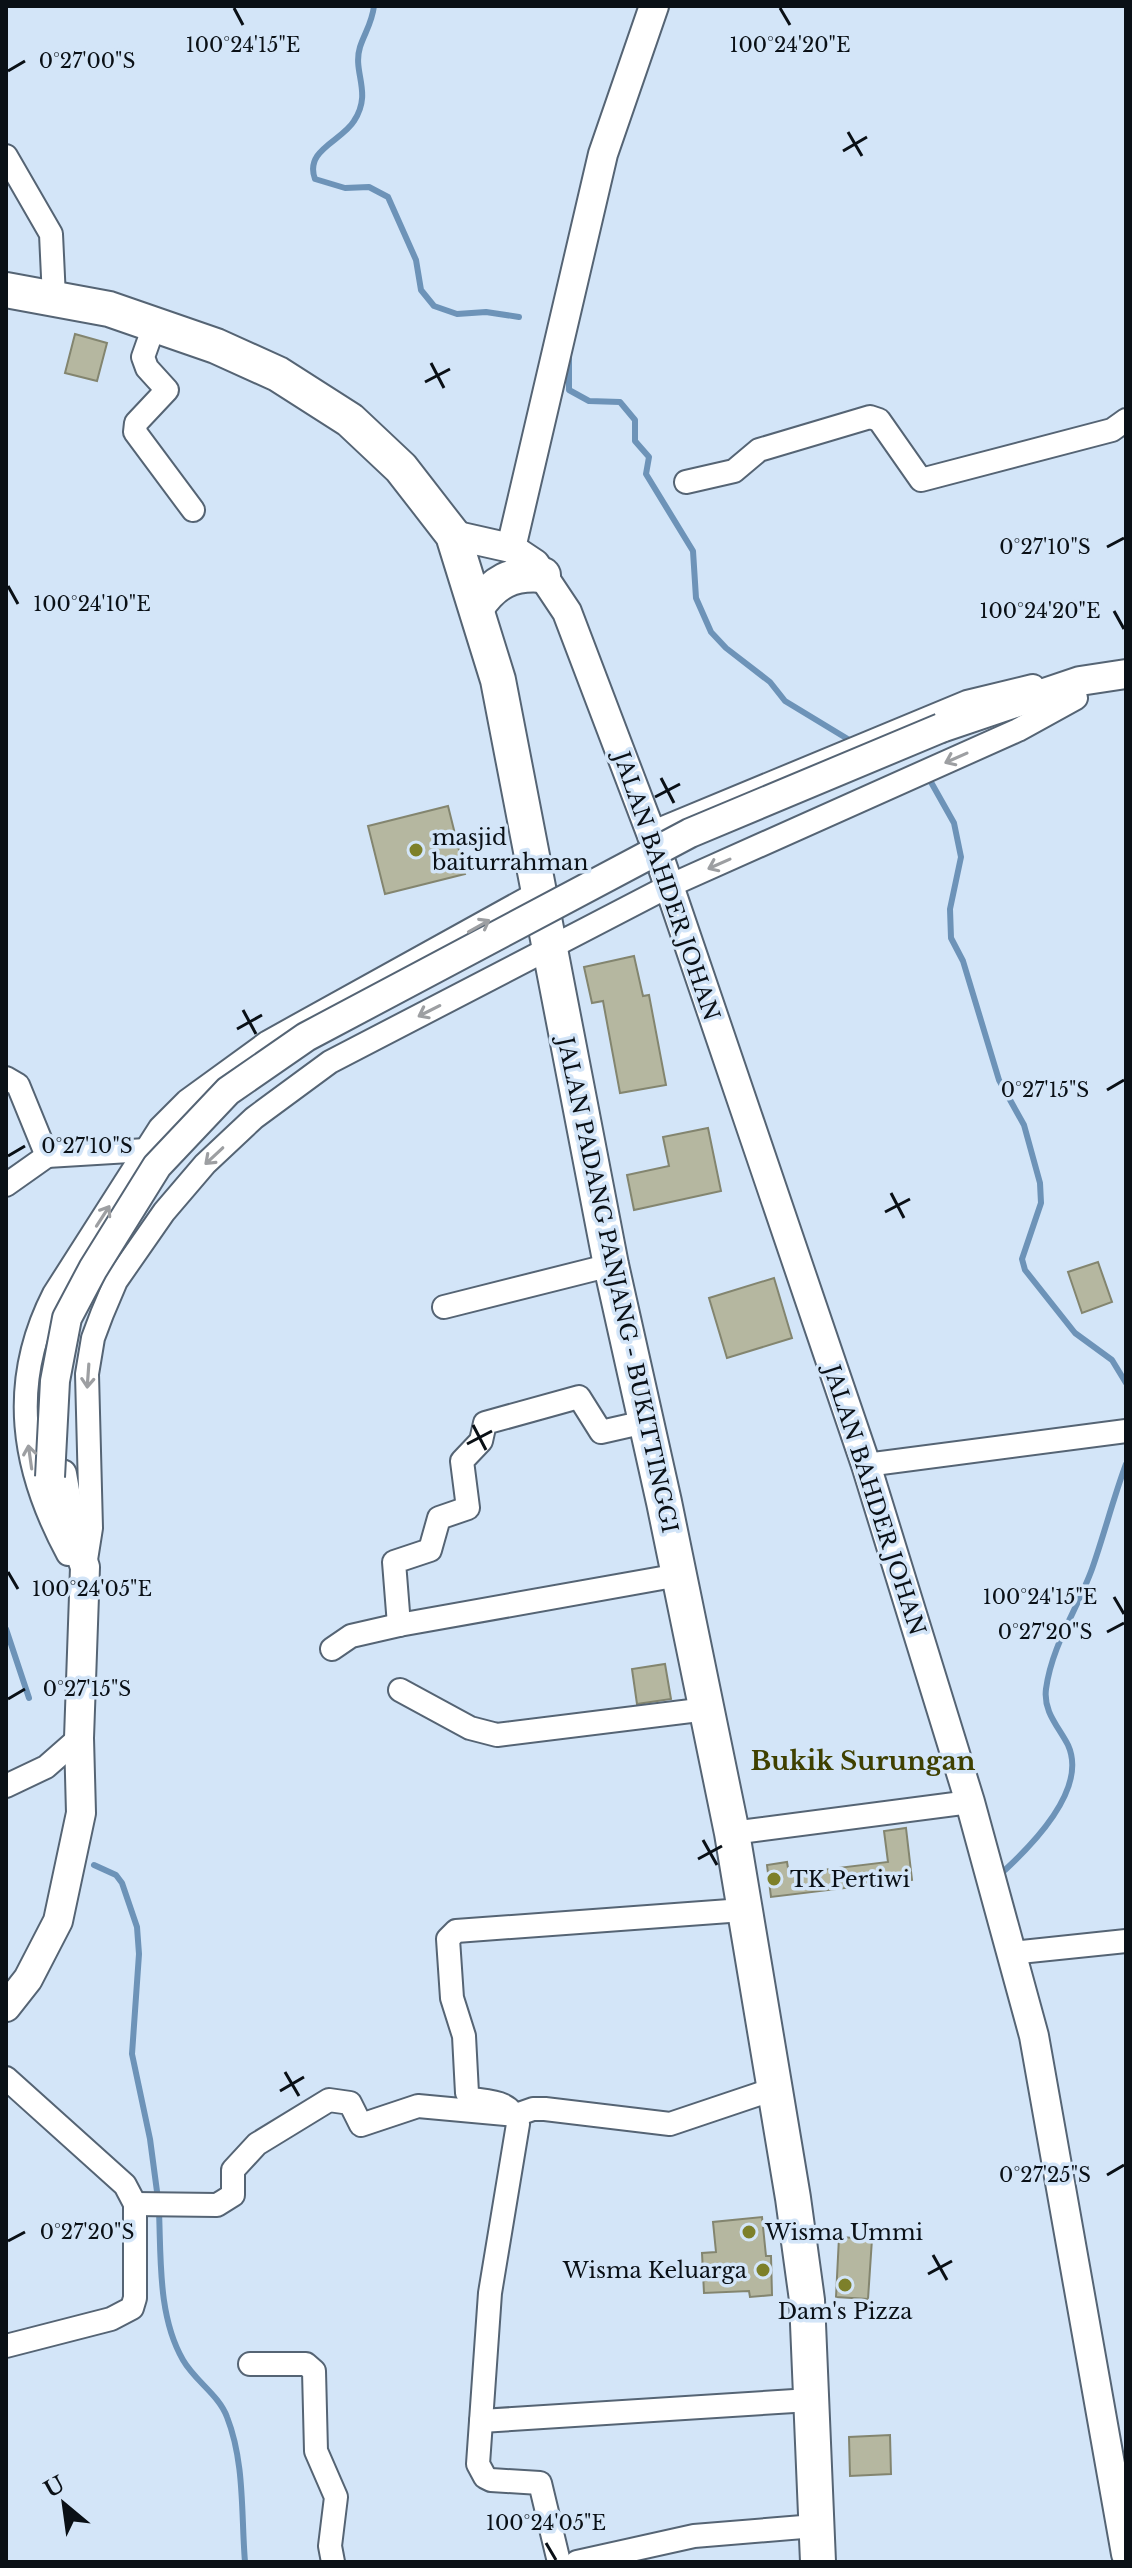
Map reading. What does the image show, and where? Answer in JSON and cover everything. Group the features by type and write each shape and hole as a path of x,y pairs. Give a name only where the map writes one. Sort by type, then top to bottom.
{"highway":[{"name":"JALAN PADANG PANJANG - BUKITTINGGI","path":"6,290 109,309 216,346 278,374 350,420 401,468 453,535 498,680 611,1265 732,1833 807,2300 818,2562"},
{"path":"477,607 500,582 514,575 543,575"}],"main road":[{"path":"511,548 603,154 654,6"},
{"name":"JALAN BAHDER JOHAN","path":"453,535 511,548 535,564 567,612 651,833 866,1465 970,1802 1034,2036 1126,2554"},
{"path":"6,2007 28,1979 58,1921 81,1813 79,1571 56,1476 55,1381 67,1318 93,1269 157,1166 228,1091 306,1037 690,833 943,735 1123,675"}],"street":[{"path":"6,156 51,234 54,298"},
{"path":"154,326 143,357 147,368 165,384 166,395 136,423 135,432 193,510"},
{"path":"686,482 734,471 759,450 870,417 879,420 921,480 1112,430 1126,420"},
{"path":"651,833 978,698 1078,689"},
{"path":"79,1571 91,1528 87,1374 93,1338 116,1281 164,1212 205,1164 254,1118 330,1062 669,886 1018,730 1078,689"},
{"path":"79,1571 46,1512 31,1469 26,1428 32,1351 39,1323 54,1294 160,1128 187,1101 268,1042 537,893"},
{"path":"6,1078 16,1080 47,1156"},
{"path":"6,1185 47,1156 146,1150"},
{"path":"444,1307 611,1265"},
{"path":"399,1625 394,1562 430,1550 439,1518 468,1508 462,1461 481,1441 485,1423 579,1397 601,1432 645,1422"},
{"path":"866,1465 1126,1431"},
{"path":"332,1649 351,1636 399,1625 679,1575"},
{"path":"400,1690 470,1728 497,1735 707,1709"},
{"path":"6,1786 46,1767 79,1738"},
{"path":"732,1833 970,1802"},
{"path":"559,2562 540,2483 491,2480 481,2472 478,2464 490,2293 518,2124 516,2115 504,2103 471,2099 467,2093 464,2036 452,1998 448,1939 451,1934 743,1910"},
{"path":"1011,1953 1126,1941"},
{"path":"6,2078 125,2185 135,2204 135,2298 132,2308 111,2319 6,2346"},
{"path":"135,2204 217,2205 228,2202 233,2195 233,2170 240,2159 257,2144 329,2100 350,2103 361,2125 418,2106 516,2115 533,2109 670,2124 774,2089"},
{"path":"250,2364 306,2364 317,2378 316,2451 336,2497 330,2546 333,2562"},
{"path":"481,2421 810,2400"},
{"path":"577,2562 694,2536 815,2526"}],"building":[{"path":"75,334 107,343 97,381 65,373"},
{"name":"masjid baiturrahman","path":"448,806 465,874 385,894 368,826"},
{"path":"634,956 643,996 649,995 666,1085 620,1093 603,1001 592,1003 584,967"},
{"path":"708,1128 721,1191 634,1210 627,1175 669,1166 663,1137"},
{"path":"1098,1262 1112,1302 1082,1313 1068,1272"},
{"path":"774,1278 792,1338 727,1358 709,1298"},
{"path":"665,1664 671,1699 637,1704 632,1669"},
{"path":"906,1828 912,1880 771,1897 767,1865 787,1862 789,1874 888,1862 884,1831"},
{"path":"762,2217 766,2256 771,2256 772,2295 750,2297 749,2291 704,2293 702,2253 716,2252 713,2222"},
{"path":"839,2237 872,2239 868,2299 836,2297"},
{"path":"890,2435 891,2474 850,2476 849,2437"}],"waterway":[{"path":"374,6 358,56 362,92 359,111 348,128 319,153 313,169 315,179 345,188 369,187 388,197 416,260 421,290 434,306 457,314 486,312 519,317"},
{"path":"569,358 569,390 589,401 620,402 635,420 635,441 649,457 646,474 693,551 696,598 711,632 726,648 770,682 785,701 851,741"},
{"path":"927,775 954,823 961,857 950,909 951,938 963,961 999,1080 1024,1125 1040,1183 1041,1203 1022,1259 1025,1270 1075,1333 1112,1360 1126,1383"},
{"path":"1005,1870 1043,1831 1071,1779 1072,1762 1068,1745 1049,1712 1046,1689 1054,1657 1092,1569 1126,1464"},
{"path":"6,1629 29,1698"},
{"path":"94,1865 116,1875 122,1883 137,1927 139,1954 132,2054 150,2139 158,2199"},
{"path":"159,2211 162,2287 169,2325 183,2360 223,2409 233,2434 240,2470 245,2562"}],"place":[{"name":"masjid baiturrahman","path":"416,850"},
{"name":"TK Pertiwi","path":"774,1879"},
{"name":"Wisma Ummi","path":"749,2232"},
{"name":"Wisma Keluarga","path":"763,2270"},
{"name":"Dam's Pizza","path":"845,2285"}],"district":[{"name":"Bukik Surungan","path":"863,1761"}]}
